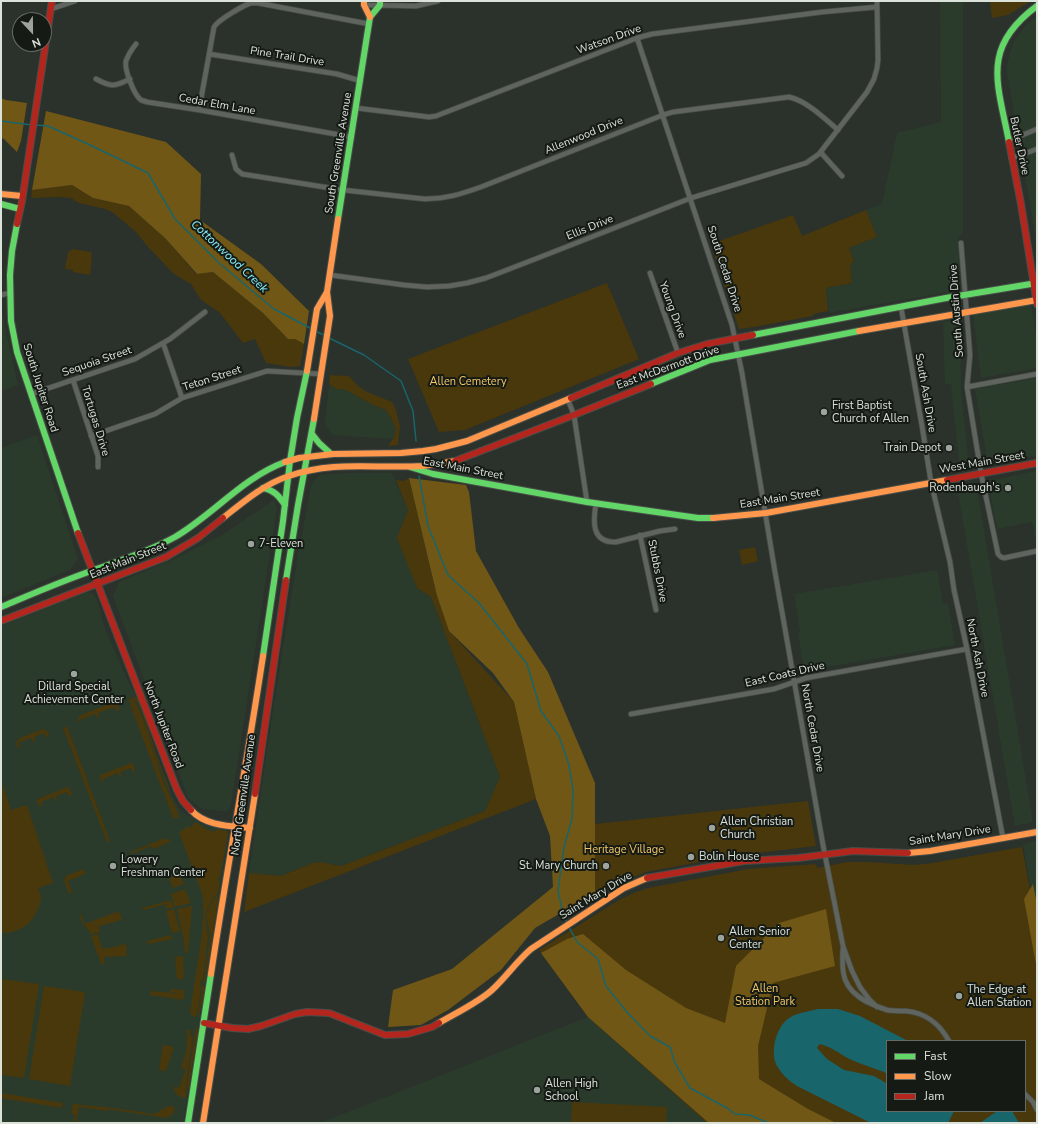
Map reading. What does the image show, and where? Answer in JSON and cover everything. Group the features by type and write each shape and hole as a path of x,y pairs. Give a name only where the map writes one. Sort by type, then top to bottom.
{"main road":[{"name":"South Jupiter Road","path":"52,1 32,134 12,251 10,293 13,335 30,394 97,584"},
{"path":"364,3 370,17"},
{"path":"370,17 380,3"},
{"name":"Butler Drive","path":"1037,6 1018,22 1005,40 999,53 997,69 999,102 1019,196 1037,301"},
{"name":"South Greenville Avenue","path":"306,471 330,316 327,292 370,17"},
{"path":"1,194 22,196"},
{"path":"1,204 20,208"},
{"name":"East McDermott Drive","path":"418,452 467,441 678,353 707,344 966,294 1035,283"},
{"name":"South Greenville Avenue","path":"288,476 296,421 307,373 317,309 327,292"},
{"name":"East McDermott Drive","path":"407,466 438,464 458,460 704,363 738,354 904,323 1037,301"},
{"path":"312,434 331,454"},
{"name":"East Main Street","path":"1,607 157,546 182,533 242,485 259,474 290,460 331,454 418,452"},
{"name":"West Main Street","path":"931,482 1037,463"},
{"name":"East Main Street","path":"1,621 166,557 190,544 263,488 288,476 306,471 339,466 407,466 421,472 587,502 698,518 731,517 766,513 931,482"},
{"name":"North Greenville Avenue","path":"202,1123 250,828 297,512 306,471"},
{"name":"North Greenville Avenue","path":"188,1123 220,914 252,730 288,476"},
{"path":"263,488 275,492 280,496 285,505"},
{"path":"182,533 190,544"},
{"name":"North Jupiter Road","path":"97,584 177,790 184,802 191,812 203,820 212,823 250,828"},
{"name":"Saint Mary Drive","path":"204,1024 248,1029 295,1014 307,1012 329,1013 385,1035 408,1034 432,1028 481,998 492,990 524,955 537,945 628,886 651,877 744,861 798,858 853,851 908,853 930,851 1037,832"}],"street":[{"path":"51,8 75,1"},
{"path":"364,3 416,6 438,1"},
{"name":"Ellis Drive","path":"330,275 427,287 467,283 486,278 691,198 806,163 821,152 867,92 874,79 878,60 877,1"},
{"path":"199,110 213,31 217,23 253,3 369,24"},
{"name":"Watson Drive","path":"356,108 429,117 436,116 637,38 652,34 822,12 877,7"},
{"name":"South Cedar Drive","path":"637,38 732,325 766,513"},
{"name":"Cedar Elm Lane","path":"136,44 126,60 126,66 127,75 140,100 352,137"},
{"name":"Pine Trail Drive","path":"209,54 337,74 361,81"},
{"path":"96,79 112,86 130,80"},
{"name":"Allenwood Drive","path":"232,155 236,169 242,174 330,189 438,199 455,196 481,187 673,112 789,97 806,104 838,130"},
{"path":"1008,139 1018,137 1037,129"},
{"path":"1011,158 1037,149"},
{"path":"821,152 822,155 842,176"},
{"name":"South Austin Drive","path":"961,242 970,355 967,387 981,473 998,554 1000,557 1008,558 1037,551"},
{"name":"Young Drive","path":"650,273 678,353"},
{"path":"1,295 10,293"},
{"name":"South Ash Drive","path":"901,307 931,482"},
{"name":"Sequoia Street","path":"30,394 136,359 170,339 204,312"},
{"path":"163,343 182,398"},
{"name":"Teton Street","path":"92,436 155,414 182,398 266,371 321,374"},
{"path":"967,387 1037,374"},
{"name":"Tortugas Drive","path":"73,380 98,456 98,466"},
{"path":"568,400 574,415 587,502"},
{"name":"North Ash Drive","path":"931,482 950,562 954,590 967,649 1003,838"},
{"path":"596,503 593,517 596,530 599,536 610,542 616,542 660,530 675,529"},
{"name":"North Cedar Drive","path":"766,513 825,854 843,946 852,971 860,987 877,1007"},
{"name":"Stubbs Drive","path":"640,535 656,610"},
{"name":"East Coats Drive","path":"631,714 774,689 806,678 967,649"},
{"name":"North Cedar Drive","path":"843,946 842,968 848,987 853,993 877,1007 888,1010 920,1013 936,1024 948,1040"},
{"path":"1026,1095 1033,1102 1037,1110"}],"shaded area":[{"path":"940,1 963,1 963,233 958,238 960,290 829,313 826,288 852,283 850,264 854,261 849,248 877,237 866,210 882,204 897,133 941,122"},
{"path":"1037,16 1037,244 1007,66 1014,41 1025,26"},
{"path":"1,302 4,323 18,385 1,391"},
{"path":"1031,304 1037,340 1037,368 981,378 973,315"},
{"path":"960,320 961,392 969,468 960,470 951,384 945,384 943,322"},
{"path":"1037,378 1037,455 988,464 975,389"},
{"path":"329,384 336,389 346,390 373,405 386,410 396,429 393,439 332,435 325,424"},
{"path":"37,435 78,559 70,570 1,598 1,448"},
{"path":"1037,471 1037,544 1032,522 997,529 988,481"},
{"path":"392,473 408,510 397,538 417,588 431,597 500,777 485,811 341,866 320,862 313,863 281,876 249,873 271,723 298,555 311,485 320,475"},
{"path":"976,483 1033,822 1015,826 957,486"},
{"path":"274,500 277,508 231,805 225,812 200,808 188,798 113,596 119,582 172,560 222,535"},
{"path":"937,570 943,604 948,603 955,645 804,671 794,594"},
{"name":"Lowery Freshman Center","path":"88,592 93,594 96,598 105,629 128,681 139,701 157,757 173,798 181,811 204,825 226,829 229,833 183,1123 1,1123 1,626"},
{"path":"1036,841 1037,847 1037,925 1023,844"},
{"name":"Allen High School","path":"588,1017 707,1123 320,1123"}],"green space":[{"path":"990,1 1031,1 1008,15 992,18"},
{"path":"1,98 27,103 21,141 17,152 4,139 1,138"},
{"path":"46,111 166,142 201,174 200,220 261,264 309,311 304,344 295,339 288,339 263,313 213,272 197,274 166,239 129,206 93,198 72,185 32,190"},
{"path":"72,185 93,198 129,206 166,239 196,274 213,272 263,313 288,339 295,339 304,344 300,366 291,367 266,363 255,339 243,343 220,313 201,300 191,284 174,274 136,232 112,212 79,203 71,198 31,198 32,190"},
{"path":"866,210 877,237 849,248 854,261 850,265 852,283 826,288 828,311 813,314 813,316 739,329 711,244 793,215 802,236"},
{"path":"73,249 92,252 90,275 65,269 68,252"},
{"name":"Allen Cemetery","path":"607,283 639,359 465,430 439,432 408,359"},
{"path":"330,375 349,376 365,391 392,402 395,407 400,426 398,445 388,446 394,437 396,429 386,410 373,405 346,390 336,389 329,384"},
{"path":"409,478 437,596 449,631 514,702 536,799 244,912 249,873 281,876 313,863 320,862 341,866 485,811 500,777 431,597 417,588 397,538 408,510 396,480 404,481"},
{"path":"409,478 466,485 469,492 476,551 519,628 548,672 595,783 595,893 535,928 501,970 448,1010 421,1025 388,1027 393,990 452,969 553,887 550,836 536,799 514,702 493,673 449,631 437,596"},
{"path":"755,547 758,561 742,565 739,550"},
{"path":"132,697 143,719 164,783 178,813 179,817 174,819 130,704 131,703 129,702 129,699"},
{"path":"133,697 137,698 145,718 170,790 169,791 156,757 139,704"},
{"path":"116,702 120,710 116,711 115,707 98,713 99,717 97,718 95,714 80,720 81,724 79,722 78,718 81,715"},
{"path":"67,726 110,841 107,842 63,728"},
{"path":"43,729 47,731 49,735 47,738 44,733 34,737 35,742 33,742 31,738 18,743 20,747 17,748 16,743 20,738"},
{"path":"131,763 135,769 134,772 131,768 120,772 122,776 120,777 118,773 103,779 104,783 102,782 100,775"},
{"path":"1,780 11,810 27,805 53,883 38,888 41,896 40,902 33,918 20,929 8,933 1,933"},
{"path":"67,787 72,794 71,796 69,796 67,792 56,796 57,801 55,801 54,797 41,802 42,806 39,806 38,799"},
{"name":"Heritage Village","path":"808,801 816,846 741,855 724,858 721,861 713,862 710,860 646,872 595,893 595,824"},
{"path":"196,822 206,829 215,832 216,829 227,831 228,833 218,882 220,881 218,893 212,900 205,915 208,937 203,978 200,982 201,989 196,1017 194,1017 190,1012 196,980 204,903 180,832 188,826 190,828"},
{"path":"165,838 170,842 153,849 151,846 131,854 130,852"},
{"name":"Allen Station Park","path":"1022,847 1037,927 1037,1123 707,1123 588,1017 539,950 619,900 648,888 748,869 816,864 817,868 847,862 915,865"},
{"path":"83,869 85,874 68,881 72,892 69,894 65,884 66,883 64,882 66,876"},
{"path":"180,874 184,884 173,888 169,878"},
{"path":"1033,884 1037,904 1037,970 1024,899"},
{"path":"185,889 191,903 175,907 174,899 172,898 171,894"},
{"path":"219,895 205,982 202,982 202,986 205,986 202,1006 200,1007 200,1013 198,1016 202,989 201,983 204,978 210,940 206,916 213,900"},
{"path":"171,900 174,907 166,909 165,906 167,904 143,910 142,908"},
{"path":"192,906 188,953 185,953 177,909"},
{"path":"174,909 180,931 172,933 166,911"},
{"path":"826,909 835,966 773,983 758,1046 759,1079 808,1109 836,1123 709,1123 588,1017 541,953 567,939 583,934 626,970 686,1008 725,1023 736,966 779,923"},
{"path":"119,911 122,920 99,926 100,932 90,934 88,929 83,924 79,914 81,914 85,924"},
{"path":"98,934 102,949 126,944 127,956 104,957 104,964 101,964 91,936"},
{"path":"171,935 172,939 148,944 147,941"},
{"path":"183,956 184,979 177,979 175,957"},
{"path":"1,979 39,984 24,1078 1,1075"},
{"path":"44,986 85,992 70,1086 29,1079"},
{"path":"170,989 184,990 184,1000 150,995 150,991 176,993 170,992"},
{"path":"196,1026 198,1031 188,1093 187,1084"},
{"path":"187,1030 191,1030 190,1036 193,1036 187,1073 185,1098 176,1094 174,1089 175,1086 179,1088 186,1070 181,1068 186,1052"},
{"path":"163,1045 174,1047 166,1071 159,1070"},
{"path":"1,1093 63,1103 62,1108 1,1098"},
{"path":"572,1102 667,1107 666,1123 571,1123"},
{"path":"73,1104 115,1108 152,1114 170,1106 173,1106 175,1109 173,1114 166,1118 108,1109 108,1111 79,1107 76,1123 73,1123 75,1114 71,1114"}],"water":[{"path":"818,1009 838,1009 860,1016 906,1040 886,1040 886,1073 845,1057 825,1045 820,1044 817,1048 827,1059 844,1070 874,1076 886,1083 886,1112 954,1112 948,1123 871,1123 797,1086 782,1074 778,1068 774,1058 774,1045 779,1031 786,1020 800,1013"},
{"path":"996,1112 1013,1112 1019,1123 980,1123"}],"waterway":[{"name":"Cottonwood Creek","path":"1,121 32,125"},
{"name":"Cottonwood Creek","path":"36,125 48,126 148,173 175,219 219,263 274,309 312,329"},
{"name":"Cottonwood Creek","path":"315,331 324,335"},
{"name":"Cottonwood Creek","path":"329,338 364,355 401,381 413,411 416,441"},
{"name":"Cottonwood Creek","path":"419,476 428,526 448,575 479,603 527,664 541,711 559,736 569,765 573,790 572,819 564,847 558,891 563,914 567,923"},
{"name":"Cottonwood Creek","path":"569,927 577,942 598,959 606,986 626,1011 650,1036 670,1047 675,1063 690,1088 735,1114 749,1115 769,1123"}],"traffic: fast":[{"path":"338,219 370,17 380,5 380,1"},
{"path":"1009,142 998,85 1000,52 1007,37 1019,22 1037,6"},
{"path":"1,204 20,209"},
{"path":"17,224 12,251 10,275 11,321 17,352 78,533"},
{"path":"753,335 946,298 1037,283"},
{"path":"651,384 710,360 859,331"},
{"path":"263,656 283,521 290,461 307,371"},
{"path":"286,580 314,419"},
{"path":"312,434 331,454"},
{"path":"1,607 59,583 156,547 189,528 255,477 285,462"},
{"path":"410,467 433,474 587,502 698,518 713,518"},
{"path":"263,488 276,494 285,505"},
{"path":"188,1123 211,974"}],"traffic: slow":[{"path":"364,1 364,5 370,17"},
{"path":"1,194 22,196"},
{"path":"314,419 330,316 327,292 338,219"},
{"path":"307,371 317,309 327,292"},
{"path":"859,331 1037,300"},
{"path":"285,462 299,458 333,454 401,453 436,449 467,441 571,398"},
{"path":"223,518 254,494 271,484 280,479 306,471 322,468 355,466 422,466 455,461"},
{"path":"713,518 766,513 947,480"},
{"path":"211,974 263,656"},
{"path":"203,1123 255,794"},
{"path":"191,810 203,819 211,822 226,826 250,828"},
{"path":"908,853 930,851 1037,832"},
{"path":"439,1023 487,994 531,949 624,888 647,878"}],"traffic: jam":[{"path":"17,224 22,201 52,1"},
{"path":"1009,142 1021,204 1037,304"},
{"path":"571,398 678,353 707,344 753,335"},
{"path":"455,461 651,384"},
{"path":"947,480 1037,463"},
{"path":"1,621 166,557 198,538 223,518"},
{"path":"78,533 177,790 183,801 191,810"},
{"path":"255,794 286,580"},
{"path":"647,878 744,861 798,858 853,851 908,853"},
{"path":"204,1023 248,1029 295,1014 307,1012 329,1013 385,1035 408,1034 432,1027 439,1023"}],"place":[{"name":"First Baptist Church of Allen","path":"824,412"},
{"name":"Train Depot","path":"949,448"},
{"name":"Rodenbaugh's","path":"1008,488"},
{"name":"7-Eleven","path":"251,544"},
{"name":"Dillard Special Achievement Center","path":"74,674"},
{"name":"Allen Christian Church","path":"712,828"},
{"name":"Bolin House","path":"691,857"},
{"name":"Lowery Freshman Center","path":"113,866"},
{"name":"St. Mary Church","path":"606,866"},
{"name":"Allen Senior Center","path":"721,938"},
{"name":"The Edge at Allen Station","path":"959,996"},
{"name":"Allen High School","path":"537,1090"}]}
